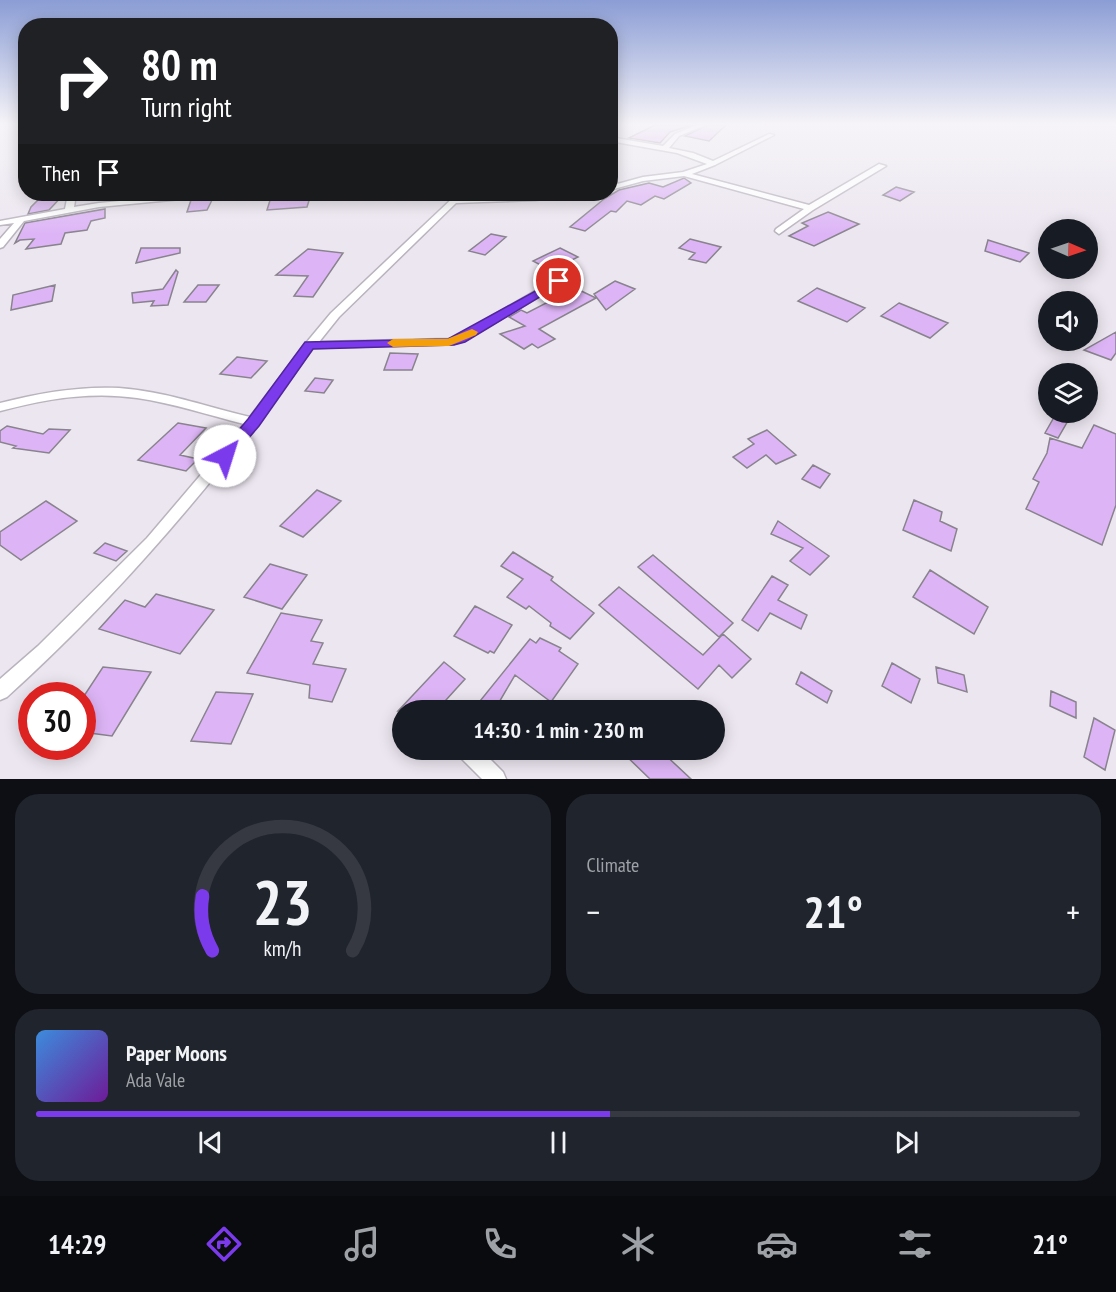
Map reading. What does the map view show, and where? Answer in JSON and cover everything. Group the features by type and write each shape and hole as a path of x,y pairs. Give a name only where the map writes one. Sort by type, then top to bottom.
{"street":[{"path":"708,161 713,164"},
{"path":"618,186 643,179 684,174 718,161"},
{"path":"779,231 810,208 882,166"},
{"path":"684,174 810,208"},
{"path":"69,210 71,201"},
{"path":"0,223 129,201"},
{"path":"0,691 52,644 152,542 254,423 334,315 454,201"},
{"path":"0,245 21,220"},
{"path":"310,345 449,342 460,339 559,281"},
{"path":"0,407 35,397 70,393 134,393 254,423"},
{"path":"477,760 496,779"}],"building":[{"path":"684,178 691,183 664,199 655,196 641,205 627,201 616,212 611,211 585,231 570,227 602,201 618,201 619,190 649,183 663,187"},
{"path":"896,187 914,192 900,201 883,195"},
{"path":"37,201 57,201 49,210 28,214"},
{"path":"191,201 212,201 207,210 187,212"},
{"path":"270,201 309,201 307,207 267,210"},
{"path":"105,209 105,218 91,221 87,230 65,233 61,244 26,249 34,239 20,240 15,243 25,223"},
{"path":"828,212 859,224 814,246 789,236 808,226 802,223"},
{"path":"491,234 506,237 485,255 469,251"},
{"path":"690,239 721,247 706,263 689,259 695,253 679,248"},
{"path":"988,240 1029,253 1020,262 985,251"},
{"path":"141,248 180,248 180,253 136,263"},
{"path":"560,248 578,257 558,267 553,265 546,268 533,261"},
{"path":"308,249 343,253 313,297 294,296 308,276 276,275"},
{"path":"176,270 178,272 168,305 151,306 154,301 133,303 132,293 163,289"},
{"path":"615,281 635,289 606,310 594,294"},
{"path":"55,285 52,301 11,310 13,295"},
{"path":"198,285 219,285 206,302 184,302"},
{"path":"575,288 596,298 539,329 555,339 538,348 532,344 524,349 500,334 525,326 509,317 521,310 527,313"},
{"path":"817,288 865,308 847,322 798,301"},
{"path":"899,303 948,323 930,338 881,316"},
{"path":"1116,332 1116,353 1111,360 1087,351 1098,351 1098,342"},
{"path":"390,353 418,354 412,370 384,370"},
{"path":"237,357 267,361 251,378 220,374"},
{"path":"315,378 333,380 324,393 305,391"},
{"path":"178,423 206,428 180,455 198,459 186,471 138,460"},
{"path":"1051,423 1067,423 1058,438 1045,433"},
{"path":"1094,425 1116,434 1116,505 1102,545 1026,509 1039,482 1033,479 1047,453 1050,438 1082,448"},
{"path":"7,426 43,434 49,429 70,430 49,453 13,448 16,446 0,442 0,431"},
{"path":"767,430 796,455 776,464 766,455 747,468 733,457 754,444 748,439"},
{"path":"813,465 830,474 820,488 802,479"},
{"path":"317,490 341,501 303,537 280,526"},
{"path":"914,500 942,512 940,521 957,529 951,551 903,530"},
{"path":"46,501 77,521 21,560 0,545 0,532"},
{"path":"778,521 829,556 810,575 790,561 803,548 771,534"},
{"path":"105,543 127,551 116,561 94,553"},
{"path":"513,552 553,577 551,580 594,613 570,639 550,626 551,623 529,606 526,609 507,597 523,579 501,566"},
{"path":"653,555 733,623 719,637 638,567"},
{"path":"270,564 307,575 282,609 244,597"},
{"path":"930,570 988,607 974,634 913,597"},
{"path":"772,576 788,585 778,600 807,615 801,629 770,613 758,631 742,620"},
{"path":"619,587 703,655 723,634 751,659 732,678 719,665 698,689 599,605"},
{"path":"156,594 214,610 180,654 99,629 125,600 145,607"},
{"path":"475,606 512,625 494,653 490,651 488,653 454,636"},
{"path":"281,613 322,620 311,641 323,643 313,664 346,669 332,702 309,698 310,685 247,673"},
{"path":"540,638 561,648 559,651 578,664 552,700 548,700 515,675 500,700 481,700 530,639 536,643"},
{"path":"444,662 465,679 446,700 408,700"},
{"path":"892,663 920,679 911,703 882,686"},
{"path":"103,667 151,672 112,736 96,734 96,682 93,682"},
{"path":"936,667 964,675 967,692 938,683"},
{"path":"801,672 832,691 827,703 796,684"},
{"path":"1051,691 1076,702 1076,718 1050,706"},
{"path":"216,692 253,694 231,744 191,741"},
{"path":"1094,718 1115,730 1105,770 1084,757"},
{"path":"630,760 671,760 691,779 650,779"}],"slow traffic":[{"path":"393,343 449,342 472,332"}],"route":[{"path":"225,456 254,423 310,345 449,342 471,333 503,312 559,281"}]}
